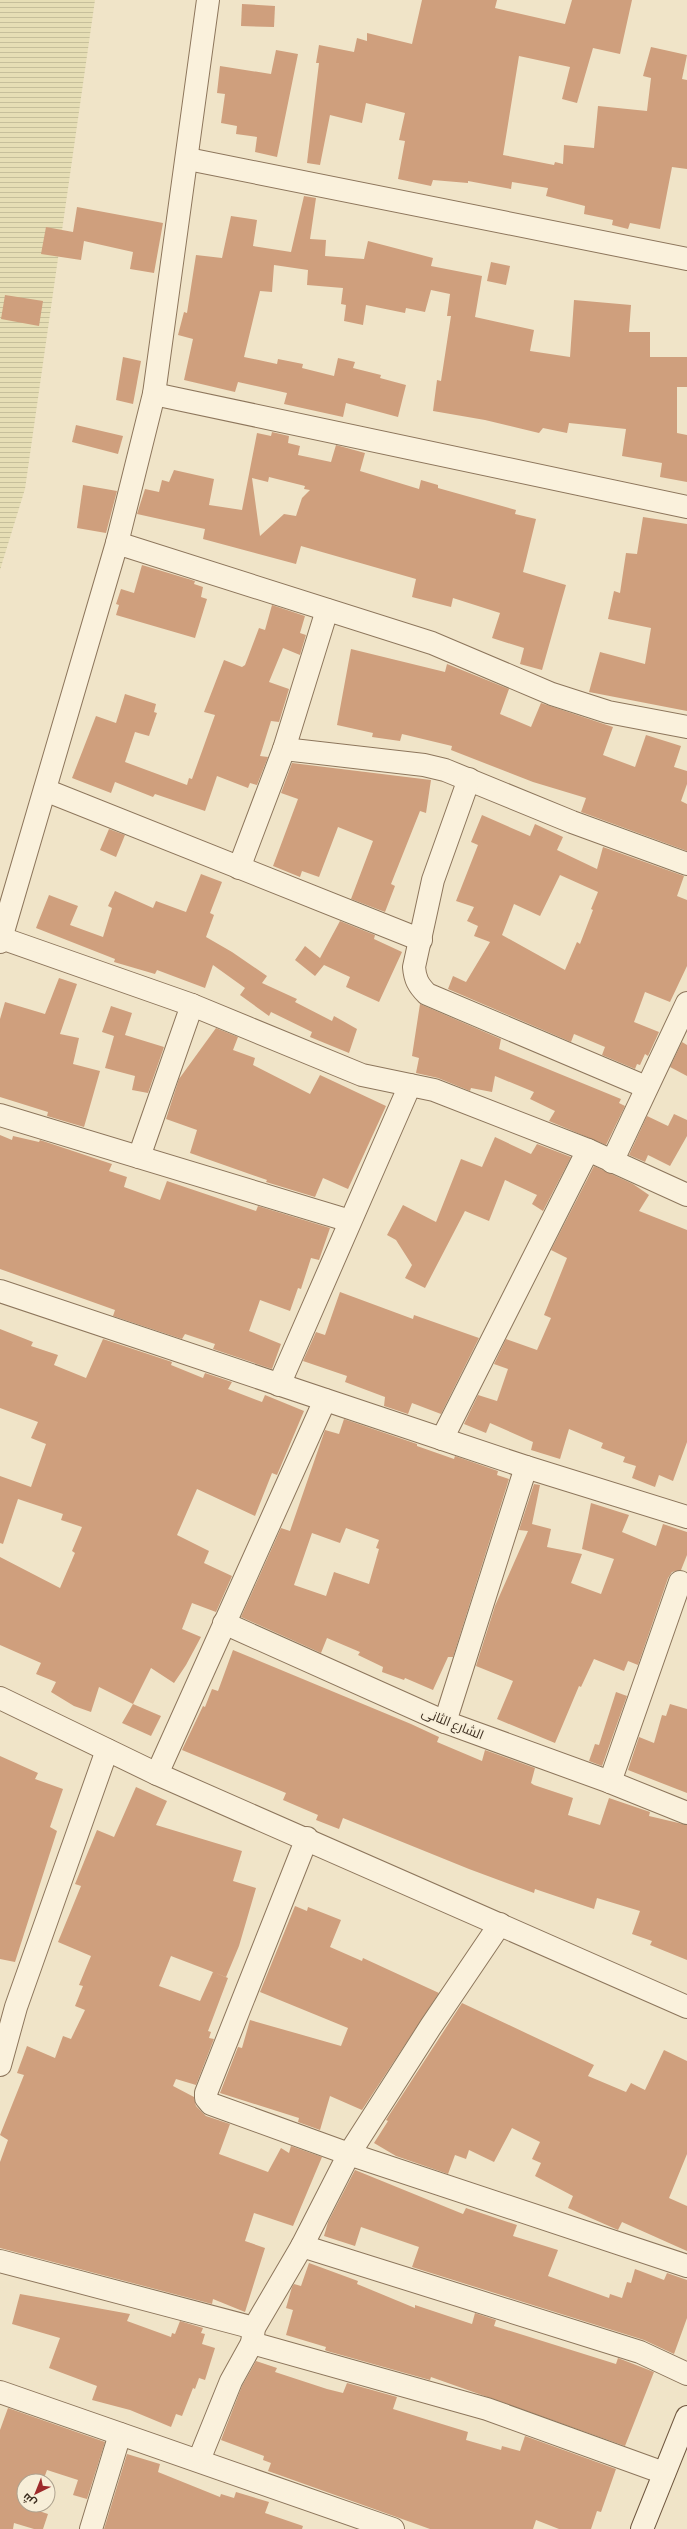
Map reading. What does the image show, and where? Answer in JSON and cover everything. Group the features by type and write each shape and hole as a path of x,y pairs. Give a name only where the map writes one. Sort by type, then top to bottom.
{"street":[{"path":"208,0 188,159 154,394 117,543 0,940 192,1006 362,1075 434,1090 588,1150 687,1195"},
{"path":"188,159 687,259"},
{"path":"154,394 687,507"},
{"path":"117,543 432,643 552,694 608,712 687,728"},
{"path":"239,868 284,749 327,610"},
{"path":"284,749 424,764 469,779 572,822 687,864"},
{"path":"469,779 433,880 414,967 414,977 427,994 646,1087"},
{"path":"44,790 421,940"},
{"path":"612,1162 646,1087 687,1003"},
{"path":"139,1157 192,1006"},
{"path":"279,1384 410,1085"},
{"path":"0,1115 350,1221"},
{"path":"442,1439 588,1150"},
{"path":"0,1291 526,1467 687,1518"},
{"path":"157,1774 325,1400"},
{"path":"445,1722 526,1467"},
{"path":"610,1782 680,1582"},
{"name":"الشارع الثانى","path":"224,1623 445,1722 610,1782 687,1813"},
{"path":"0,1698 157,1774 307,1838 687,2007"},
{"path":"0,2065 16,2007 107,1750"},
{"path":"307,1838 206,2093 206,2098 211,2104 349,2154 687,2266"},
{"path":"199,2460 231,2381 253,2336 302,2246 349,2154 431,2026 500,1924"},
{"path":"302,2246 640,2352 687,2374"},
{"path":"0,2261 253,2336 487,2409 664,2473"},
{"path":"0,2392 199,2460 393,2529"},
{"path":"646,2528 664,2473 687,2417"},
{"path":"91,2529 120,2434"}],"shaded area":[{"path":"0,0 95,0 25,489 0,570"}],"building":[{"path":"422,0 497,0 495,8 565,24 572,0 632,0 620,54 593,48 577,103 562,99 570,67 519,56 503,155 554,165 555,162 563,164 564,145 594,148 598,106 647,111 651,78 643,76 651,47 687,55 682,79 687,80 687,169 672,167 660,229 630,223 628,229 612,225 613,220 584,214 585,206 546,196 548,188 512,182 511,189 468,181 468,183 433,180 431,186 398,179 405,141 399,140 405,113 366,103 362,123 330,115 320,165 307,163 319,63 316,63 319,45 354,52 357,38 367,41 367,33 412,44"},
{"path":"242,4 275,6 274,27 241,26"},
{"path":"276,50 298,54 277,157 255,152 257,137 236,134 237,126 221,123 225,94 217,93 220,66 271,74"},
{"path":"304,196 316,198 310,239 326,240 325,256 364,259 368,241 433,258 431,266 482,276 475,317 534,330 530,351 570,357 574,300 631,305 629,332 650,332 650,357 687,357 687,387 677,387 677,433 687,435 687,482 660,477 662,463 622,456 626,429 569,423 567,433 543,428 539,433 485,420 433,411 437,380 441,381 451,316 447,316 450,294 431,290 425,312 406,308 405,313 366,305 363,325 344,321 346,305 341,304 343,288 307,285 308,270 274,265 272,292 260,291 244,357 277,364 278,359 303,364 302,368 334,376 338,358 355,362 353,368 381,375 380,378 406,385 398,417 346,403 343,417 284,404 287,393 238,382 235,392 184,380 193,339 178,335 184,312 187,313 196,255 222,258 231,216 257,220 253,246 291,252"},
{"path":"77,207 163,223 154,273 130,269 133,252 84,241 81,260 41,254 46,227 73,232"},
{"path":"491,262 510,266 506,285 487,281"},
{"path":"5,295 43,301 39,326 1,319"},
{"path":"123,357 141,361 133,404 116,400"},
{"path":"76,425 123,436 118,454 72,442"},
{"path":"272,432 289,436 288,443 300,446 298,455 331,462 336,445 365,453 360,471 419,489 421,480 438,485 438,488 516,510 515,514 536,519 523,572 566,585 542,670 520,664 524,648 492,638 500,613 453,598 451,607 412,597 416,579 301,546 296,564 203,539 205,529 137,514 145,489 159,492 162,480 169,482 174,470 214,479 209,505 242,510 257,433 271,436","holes":["269,477 305,486 304,489 310,490 302,498 296,516 284,514 260,536 252,478 268,482"]},
{"path":"83,485 117,491 106,533 77,528"},
{"path":"643,517 687,524 687,711 589,692 600,652 645,664 651,628 608,619 614,591 620,593 626,553 637,554"},
{"path":"142,565 195,581 194,584 203,587 201,597 207,599 195,638 116,615 119,605 116,604 121,589 134,593"},
{"path":"272,605 305,616 300,633 306,635 300,655 283,648 269,682 289,689 279,722 271,721 260,756 268,757 257,785 250,783 248,788 217,776 205,811 155,794 153,797 115,782 111,793 72,778 96,716 116,723 125,694 156,704 154,712 157,713 149,736 135,732 125,762 187,785 189,778 192,779 215,715 204,712 224,660 242,667 245,665 259,628 265,630"},
{"path":"351,649 445,672 447,664 509,689 500,714 531,727 541,703 613,727 603,755 635,767 646,735 681,746 674,767 687,771 687,784 681,801 687,804 687,851 581,812 586,798 533,782 451,750 452,746 402,734 400,741 372,737 373,733 337,725"},
{"path":"292,763 431,780 426,813 420,811 391,884 395,886 385,912 351,899 373,841 338,827 319,877 302,871 300,877 273,866 298,799 281,793"},
{"path":"482,815 530,836 535,824 563,837 557,850 597,869 603,847 684,876 677,896 687,900 687,966 670,1002 645,992 634,1022 659,1032 648,1056 645,1054 640,1065 637,1064 635,1069 602,1055 605,1047 574,1034 571,1042 448,989 453,976 466,982 490,942 474,936 478,926 467,921 474,907 456,901 478,845 471,842","holes":["560,875 598,892 580,944 577,942 565,970 502,935 514,904 540,916"]},
{"path":"109,829 125,835 116,857 100,850"},
{"path":"201,874 222,882 210,913 214,915 206,937 232,952 267,976 262,983 297,999 295,1002 332,1021 334,1016 357,1029 349,1053 310,1037 312,1032 271,1012 269,1016 240,995 245,988 213,965 205,988 157,970 155,974 114,962 115,959 36,928 49,895 78,906 70,925 103,937 112,908 108,906 115,891 153,908 156,901 186,912"},
{"path":"340,921 375,935 374,939 402,952 379,1002 346,987 350,977 324,965 315,976 295,960 305,946 320,958"},
{"path":"59,978 77,984 60,1034 79,1038 73,1064 100,1071 84,1127 47,1116 48,1112 0,1097 0,1019 5,1002 45,1014"},
{"path":"420,1004 501,1039 499,1049 621,1099 619,1103 625,1106 606,1145 549,1121 555,1111 530,1099 534,1092 495,1076 492,1092 471,1088 470,1091 438,1078 416,1073 419,1058 412,1056"},
{"path":"111,1006 132,1013 125,1035 164,1047 148,1093 132,1090 135,1076 105,1068 114,1036 102,1032"},
{"path":"216,1028 238,1037 233,1050 255,1058 253,1065 310,1094 320,1075 386,1106 348,1189 323,1178 315,1197 266,1182 267,1180 190,1153 197,1130 166,1119 179,1079"},
{"path":"682,1042 687,1045 687,1076 670,1067"},
{"path":"674,1114 687,1120 687,1136 670,1166 648,1155 645,1162 629,1155 647,1116 668,1126"},
{"path":"0,1135 12,1140 13,1136 39,1142 40,1140 112,1164 109,1171 127,1177 124,1187 160,1200 167,1181 256,1211 258,1206 330,1228 319,1260 311,1258 301,1289 298,1288 290,1311 260,1300 249,1331 281,1344 272,1369 213,1349 215,1344 185,1334 182,1339 113,1316 115,1310 0,1269"},
{"path":"495,1137 531,1154 537,1144 571,1157 543,1211 532,1204 537,1195 505,1180 489,1221 465,1211 425,1288 405,1278 412,1265 396,1240 387,1235 403,1205 436,1222 461,1159 482,1167"},
{"path":"594,1166 633,1184 649,1195 639,1211 687,1230 687,1442 673,1481 659,1475 655,1487 632,1478 636,1466 623,1462 625,1457 601,1448 603,1443 569,1429 560,1459 531,1450 533,1442 490,1423 486,1433 464,1424 478,1395 497,1401 508,1369 494,1364 506,1339 537,1350 551,1318 544,1315 567,1258 551,1250"},
{"path":"340,1292 413,1319 414,1315 479,1338 441,1414 412,1403 408,1414 384,1406 385,1397 345,1382 347,1376 303,1361 316,1332 325,1335"},
{"path":"0,1329 33,1342 31,1346 58,1355 54,1365 86,1378 103,1339 172,1362 171,1365 203,1378 205,1373 232,1382 228,1389 262,1402 265,1395 304,1411 277,1475 272,1473 255,1516 197,1489 177,1535 209,1551 204,1563 232,1576 216,1612 192,1603 182,1629 201,1637 186,1665 174,1683 151,1668 133,1704 99,1687 91,1712 74,1706 51,1692 56,1682 36,1674 41,1663 0,1645 0,1557 60,1588 75,1553 72,1551 82,1527 61,1520 63,1514 18,1499 3,1544 0,1543 0,1476 31,1487 46,1444 31,1438 38,1422 0,1408"},
{"path":"344,1419 417,1444 417,1446 454,1459 455,1456 498,1471 497,1475 509,1479 453,1657 448,1657 433,1690 405,1678 404,1680 382,1672 383,1667 358,1655 360,1652 327,1638 321,1653 241,1617 281,1528 290,1531 325,1430 339,1434","holes":["346,1528 379,1540 376,1548 379,1549 369,1584 334,1572 326,1596 294,1585 312,1533 340,1543"]},
{"path":"534,1484 540,1485 532,1524 551,1529 547,1547 582,1554 571,1583 601,1594 614,1559 582,1549 591,1503 629,1515 622,1532 656,1546 663,1524 687,1532 687,1555 681,1570 672,1572 668,1578 638,1665 628,1661 624,1671 594,1659 581,1687 579,1686 555,1743 497,1719 513,1681 476,1666 495,1606 528,1531 519,1530"},
{"path":"233,1650 411,1724 439,1737 437,1742 482,1761 485,1750 535,1768 531,1783 573,1798 568,1815 600,1825 609,1798 650,1812 649,1816 687,1825 687,1960 650,1945 652,1941 632,1934 640,1911 597,1898 594,1909 535,1889 534,1893 469,1869 343,1818 339,1829 316,1820 318,1815 283,1800 286,1793 182,1750 203,1706 205,1707 212,1689 218,1691"},
{"path":"616,1692 627,1696 602,1766 589,1761 595,1744 599,1745"},
{"path":"133,1704 161,1716 151,1736 122,1723"},
{"path":"670,1704 687,1709 687,1793 628,1770 639,1737 654,1743 662,1715 666,1716"},
{"path":"0,1756 38,1773 35,1779 63,1789 50,1827 57,1831 15,1962 0,1959"},
{"path":"136,1787 167,1801 156,1825 242,1851 233,1881 256,1888 239,1946 226,1977 215,1973 228,1978 208,2031 211,2032 209,2038 214,2039 196,2085 176,2079 173,2086 194,2097 196,2106 206,2116 230,2124 219,2154 268,2172 281,2148 289,2153 291,2146 322,2157 293,2226 254,2213 245,2241 265,2248 245,2312 213,2299 212,2304 0,2248 0,2162 8,2140 0,2135 24,2075 17,2073 27,2046 55,2058 63,2036 71,2039 85,2010 75,2006 83,1986 79,1985 91,1956 58,1942 81,1886 75,1884 97,1830 114,1837","holes":["171,1956 213,1972 200,2001 159,1986"]},
{"path":"295,1906 307,1911 308,1907 341,1920 330,1947 362,1961 363,1958 439,1993 362,2110 330,2096 320,2130 298,2122 299,2118 220,2093 238,2047 242,2048 250,2020 341,2046 348,2028 260,1992"},
{"path":"462,2003 594,2065 588,2076 626,2092 631,2083 645,2090 664,2050 687,2061 687,2154 669,2198 687,2206 687,2251 622,2222 618,2230 568,2208 573,2196 535,2176 541,2163 532,2159 540,2142 512,2128 494,2162 469,2150 466,2159 455,2155 448,2174 396,2156 374,2143 388,2121 386,2120"},
{"path":"355,2170 463,2214 466,2208 517,2225 513,2236 558,2250 548,2276 609,2298 610,2294 622,2298 627,2282 631,2283 635,2269 664,2280 667,2273 687,2280 687,2318 674,2354 644,2340 412,2267 419,2247 361,2227 355,2246 324,2236 328,2222"},
{"path":"309,2263 358,2281 357,2284 415,2308 415,2305 472,2324 475,2313 496,2320 494,2326 616,2364 618,2358 654,2372 625,2446 431,2377 430,2380 327,2351 325,2350 326,2347 286,2335 293,2310 286,2308 292,2287 294,2284 301,2286"},
{"path":"20,2294 130,2314 127,2321 171,2337 172,2333 175,2334 180,2321 203,2328 201,2333 205,2334 202,2344 215,2348 205,2380 199,2378 195,2389 193,2388 182,2416 176,2414 171,2427 130,2410 92,2400 97,2386 49,2368 60,2338 12,2324"},
{"path":"256,2361 277,2368 275,2372 327,2389 343,2393 347,2383 397,2397 393,2409 468,2432 466,2440 501,2450 502,2446 520,2451 525,2436 616,2469 601,2512 597,2511 591,2529 559,2529 536,2520 533,2529 430,2529 268,2471 271,2463 263,2460 264,2456 221,2440 242,2386"},
{"path":"8,2408 105,2442 87,2499 73,2495 78,2480 47,2470 46,2473 16,2473 16,2513 48,2514 43,2529 34,2529 14,2523 13,2529 0,2529 0,2430"},
{"path":"127,2454 160,2464 158,2472 220,2497 221,2494 234,2498 236,2492 269,2502 265,2513 303,2526 302,2529 104,2529"}]}
